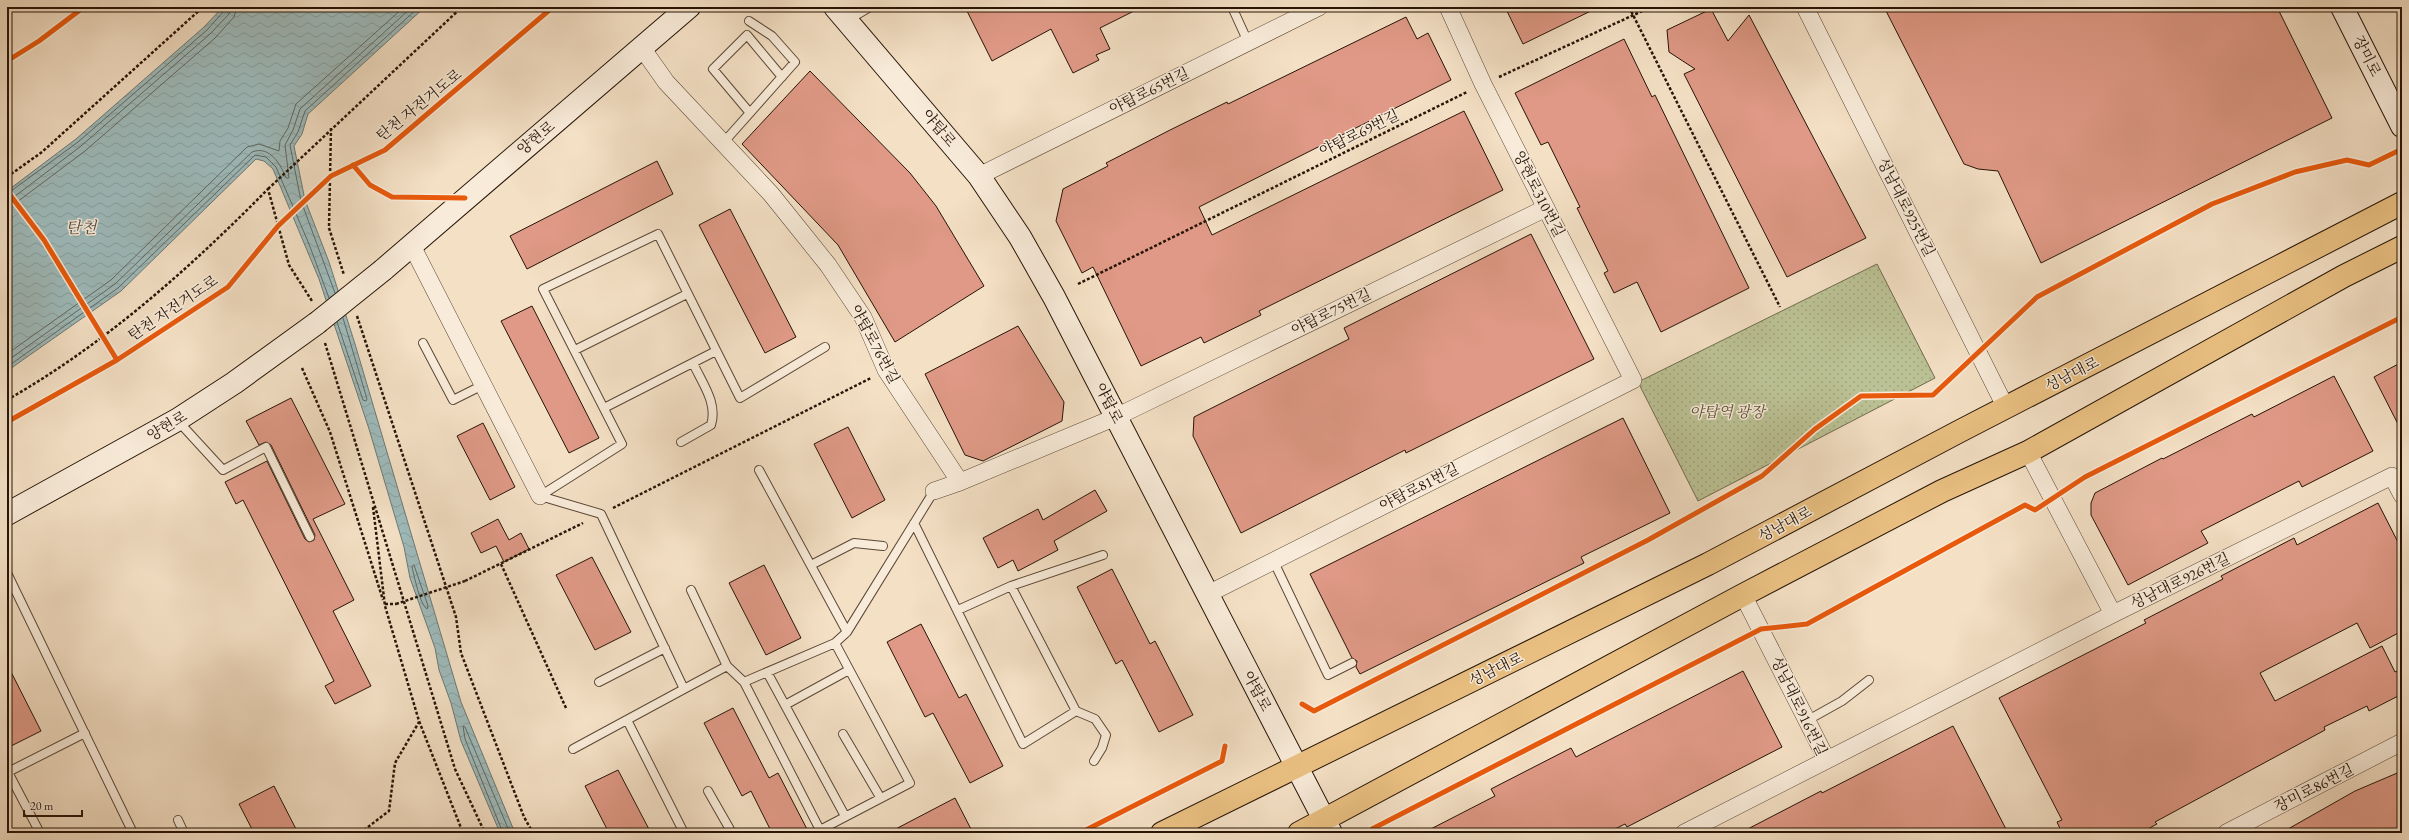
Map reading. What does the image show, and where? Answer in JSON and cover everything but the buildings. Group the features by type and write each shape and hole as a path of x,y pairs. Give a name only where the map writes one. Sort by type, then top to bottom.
{"main road":[{"name":"성남대로","path":"1162,833 1298,768 1708,564 2402,203"},
{"path":"1299,833 1327,827 1744,595 1942,491 2028,452 2344,276 2402,247"}],"street":[{"name":"양현로","path":"7,514 178,420 234,383 318,322 383,270 411,244 689,7"},
{"name":"야탑로65번길","path":"979,176 1319,7"},
{"name":"양현로310번길","path":"1448,7 1483,84 1633,380"},
{"name":"성남대로925번길","path":"1805,7 2006,408"},
{"name":"장미로","path":"2342,7 2402,126"},
{"name":"야탑로","path":"841,14 979,176 1020,237 1054,297 1206,595 1298,768 1327,827"},
{"name":"야탑로76번길","path":"642,48 666,82 724,142 771,194 828,265 863,317 886,370 960,482"},
{"name":"야탑로75번길","path":"1116,417 1546,208"},
{"path":"411,244 540,496"},
{"name":"야탑로81번길","path":"1206,595 1633,380"},
{"path":"934,491 960,482 1116,417"},
{"name":"성남대로926번길","path":"2028,452 2113,614 2392,476 2402,495"},
{"name":"성남대로916번길","path":"1684,833 1827,760 1744,595"},
{"path":"1827,760 2113,614"},
{"name":"장미로86번길","path":"2235,831 2402,742"}],"lane":[{"path":"841,14 870,7"},
{"path":"1232,7 1248,42"},
{"path":"724,142 795,62 772,36 749,20"},
{"path":"750,113 713,69 747,35 782,77"},
{"path":"540,496 622,444 543,289 658,234 740,398 825,347"},
{"path":"575,350 688,294"},
{"path":"423,343 453,400 483,385"},
{"path":"604,408 716,351"},
{"path":"681,442 711,425 714,416 713,404 693,363"},
{"path":"178,420 223,470 266,447 310,537"},
{"path":"759,470 847,632"},
{"path":"744,682 835,643 847,632 934,491"},
{"path":"540,496 602,514 684,689"},
{"path":"914,523 1023,744 1076,711"},
{"path":"811,565 854,542 884,546"},
{"path":"958,610 1011,586 1103,555"},
{"path":"1273,560 1328,675 1352,663"},
{"path":"7,573 133,833"},
{"path":"1011,586 1076,711 1095,719 1106,735 1102,748 1094,761"},
{"path":"691,590 727,666 744,682 820,830 910,783 835,643"},
{"path":"599,682 665,648"},
{"path":"573,749 727,666"},
{"path":"785,705 849,670"},
{"path":"767,672 845,816"},
{"path":"1808,720 1842,701 1869,680"},
{"path":"627,720 684,833"},
{"path":"40,833 8,771 85,733"},
{"path":"843,734 880,798"},
{"path":"708,791 732,833"},
{"path":"178,820 184,833"}],"path":[{"path":"7,177 42,152 203,7"},
{"path":"7,400 101,335 213,244 273,184 462,7"},
{"path":"1629,7 1780,307"},
{"path":"332,128 334,174 329,228 346,279"},
{"path":"324,183 334,174"},
{"path":"268,189 289,265 311,299 455,769 485,833"},
{"path":"273,232 283,221"},
{"path":"357,315 456,617 461,653 524,818 533,833"},
{"path":"101,335 106,343"},
{"path":"302,368 330,432 385,606 419,721 463,833"},
{"path":"385,606 396,604 465,581 602,514 886,370"},
{"path":"372,501 385,606"},
{"path":"501,564 566,708"},
{"path":"360,833 389,811 395,763 419,721"}],"green space":[{"name":"야탑역 광장","path":"1877,264 1935,378 1698,501 1638,382"}],"water":[{"name":"탄천","path":"223,7 425,7 308,114 302,134 294,146 305,200 329,262 355,344 461,702 515,833 500,833 461,741 451,703 439,670 435,648 410,578 404,547 369,429 319,279 273,169 264,161 256,159 121,291 7,371 7,191 76,139 204,27"}],"cycle path":[{"path":"7,61 39,41 84,7"},
{"name":"탄천 자전거도로","path":"7,422 117,360 228,287 278,226 331,176 385,150 553,7"},
{"path":"1302,704 1314,711 1648,540 1762,476 1815,429 1861,396 1933,395 2037,297 2212,204 2295,172 2347,160 2369,165 2402,149"},
{"path":"353,165 370,185 392,197 465,198"},
{"path":"7,191 44,240 117,360"},
{"path":"1370,833 1372,829 1761,629 1807,624 2025,505 2035,510 2085,477 2402,317"},
{"path":"1080,833 1222,761 1225,746"}]}
